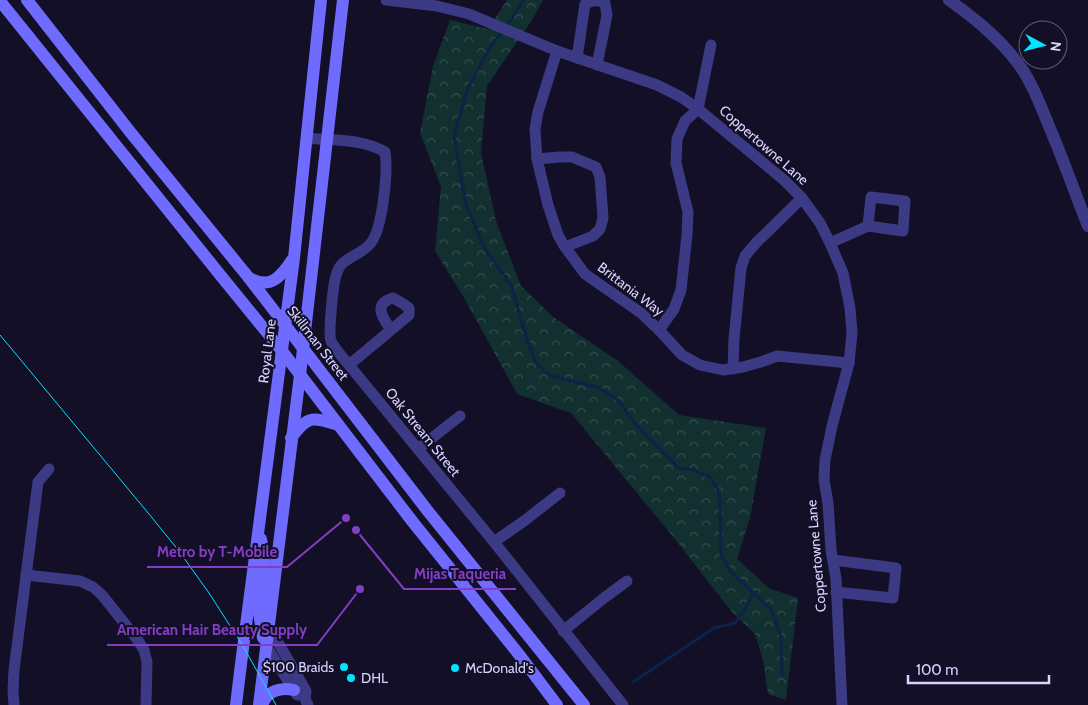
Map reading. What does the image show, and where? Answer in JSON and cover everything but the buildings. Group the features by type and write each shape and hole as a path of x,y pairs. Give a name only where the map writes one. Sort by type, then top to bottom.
{"main road":[{"name":"Skillman Street","path":"27,0 131,133 249,278 427,510 584,705"},
{"name":"Royal Lane","path":"236,705 294,258 321,0"},
{"path":"260,705 343,0"},
{"path":"0,1 282,351 338,426 557,705"},
{"path":"249,278 255,282 270,282 278,278 285,271 294,258"},
{"path":"291,438 310,419 338,426"},
{"path":"259,527 266,562 259,613 266,646"},
{"path":"260,705 270,693 279,689 294,690"}],"street":[{"name":"Coppertowne Lane","path":"386,0 437,6 469,14 557,52 657,85 681,97 784,180 802,198 820,223 843,273 850,308 852,333 848,362 825,460 824,480 836,579 842,705"},
{"path":"577,58 585,4 592,0 599,0 605,3 607,15 597,65"},
{"path":"949,0 972,17 1004,46 1018,63 1041,107 1088,226"},
{"path":"659,330 674,309 681,290 687,235 688,212 676,163 677,139 685,121 698,109 711,46"},
{"name":"Brittania Way","path":"557,52 538,112 535,129 537,159 558,235 585,274 641,314 682,355 700,365 723,370 743,368 777,356 848,362"},
{"path":"307,138 326,140"},
{"name":"Oak Stream Street","path":"326,140 357,142 376,147 385,152 386,161 381,216 377,233 370,245 340,266 335,277 330,340 623,705"},
{"path":"537,159 572,157 596,167 600,177 603,218 600,229 593,236 565,247"},
{"path":"733,369 734,339 745,256 802,198"},
{"path":"830,243 868,226"},
{"path":"349,365 391,330 409,315 409,308 393,298 386,300 381,306 380,313 391,330"},
{"path":"418,449 460,416"},
{"path":"14,705 14,670 38,482 49,469"},
{"path":"494,542 560,493"},
{"path":"833,560 896,568 893,598 836,592"},
{"path":"26,575 80,581 93,587 102,595 144,650 147,662 146,705"},
{"path":"564,631 627,581"},
{"path":"268,625 306,691 307,702"},
{"path":"266,646 298,696 307,702"}],"green space":[{"path":"507,0 543,0 532,20 487,86 481,153 496,221 521,286 553,317 618,361 679,415 766,428 750,518 737,559 770,589 798,598 786,700 768,694 763,660 755,634 731,611 675,539 571,413 517,394 466,301 435,251 441,187 420,133 433,66 450,20 488,29"}],"waterway":[{"path":"506,27 523,0"},
{"path":"502,32 491,46 468,88 454,136 466,205 485,249 511,285 535,362 549,375 599,388 618,400 635,424 679,468 694,470 709,477 717,487 720,500 721,555 731,572 771,609 781,637 782,675"},
{"path":"633,682 714,628 735,623 744,611 753,593"}],"tram line":[{"path":"0,335 179,551 243,646 276,705"}],"place":[{"name":"Metro by T-Mobile","path":"346,518"},
{"name":"Mijas Taqueria","path":"356,530"},
{"name":"American Hair Beauty Supply","path":"360,589"},
{"name":"$100 Braids","path":"344,667"},
{"name":"McDonald's","path":"455,668"},
{"name":"DHL","path":"351,678"}]}
